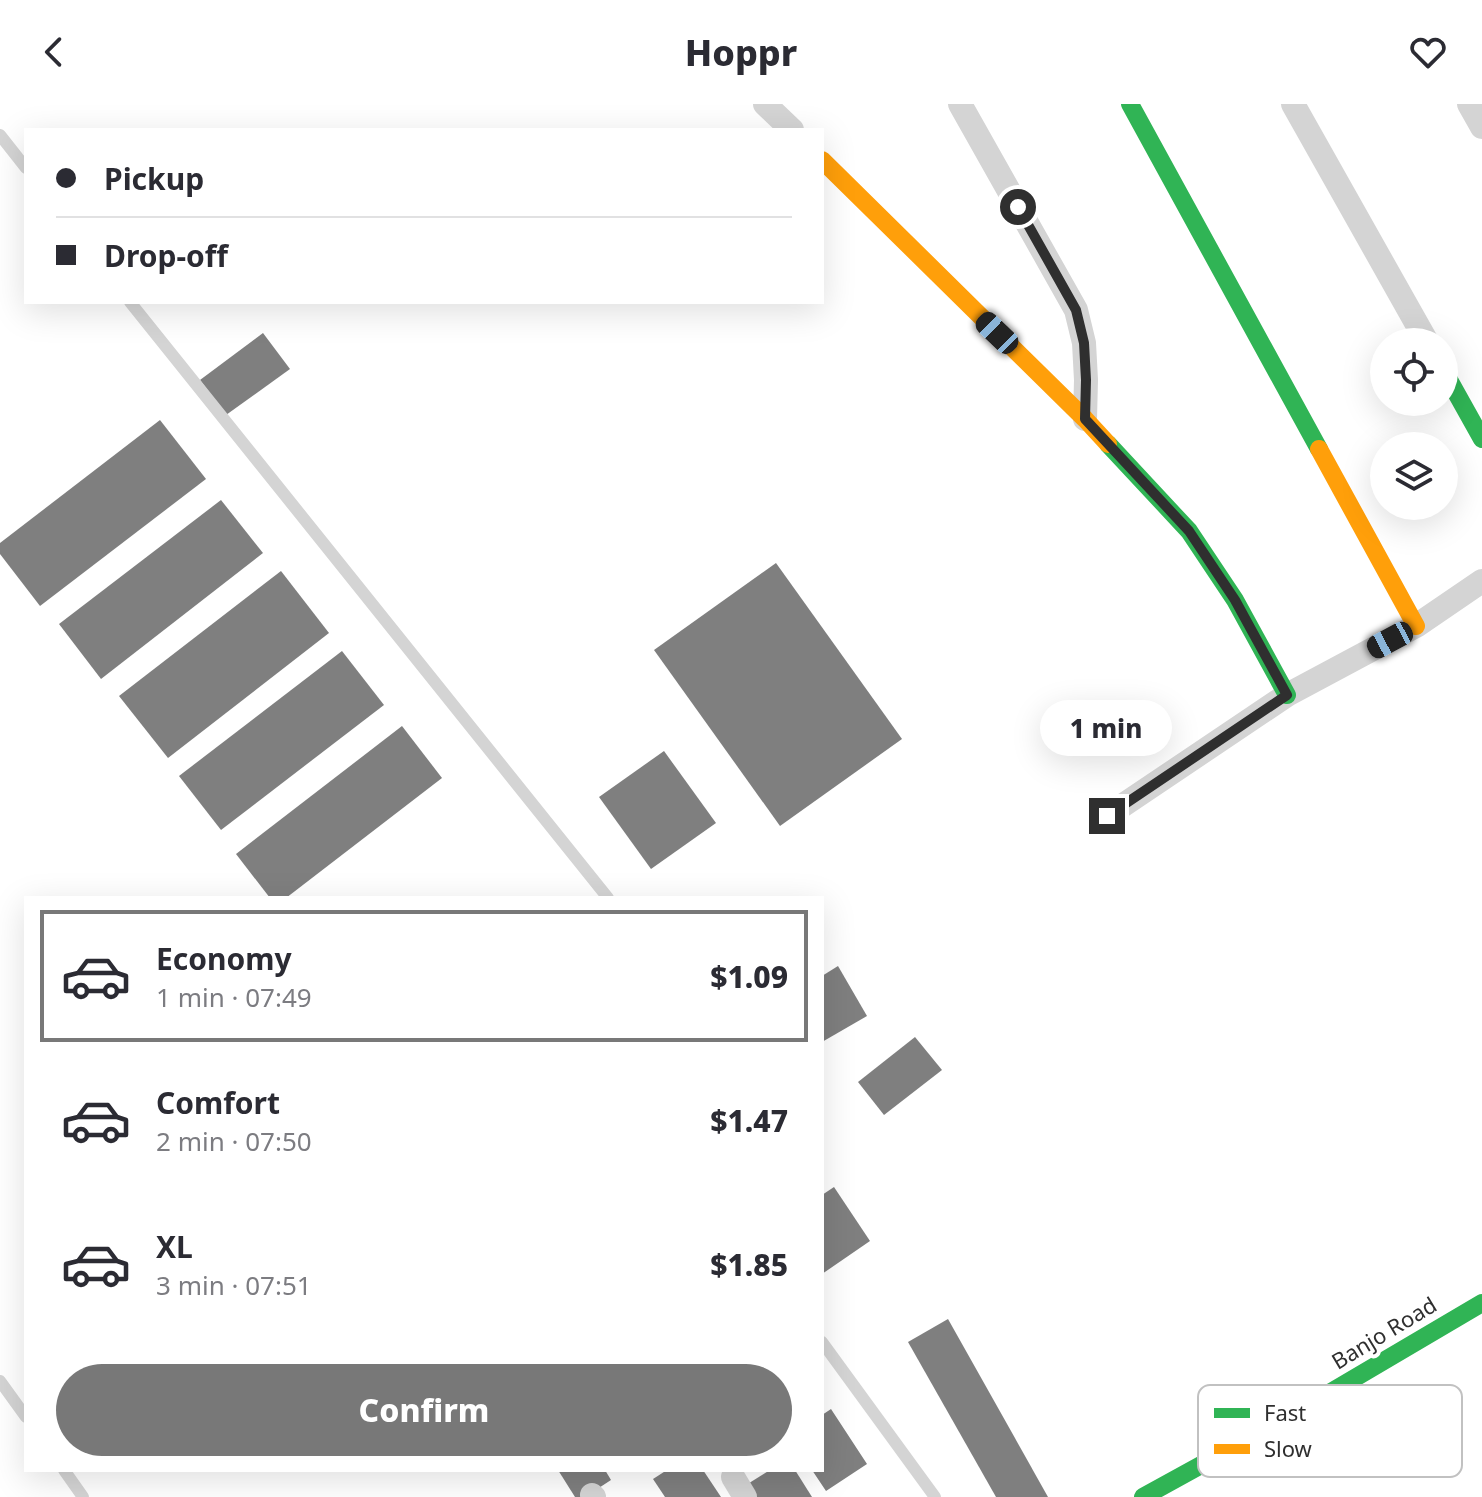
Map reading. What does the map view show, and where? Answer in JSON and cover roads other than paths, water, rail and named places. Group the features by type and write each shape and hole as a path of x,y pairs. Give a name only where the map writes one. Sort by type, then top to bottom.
{"street":[{"path":"765,104 790,128"},
{"path":"960,104 1076,310 1084,343 1085,419"},
{"path":"1130,104 1416,626"},
{"path":"1293,104 1419,328"},
{"path":"1469,104 1482,127"},
{"path":"824,162 1085,419 1189,531 1235,600 1287,695"},
{"path":"1458,396 1482,439"},
{"path":"1107,816 1287,695 1416,626 1482,581"},
{"name":"Banjo Road","path":"1343,1385 1482,1303"},
{"name":"Banjo Road","path":"1143,1497 1198,1467"}],"lane":[{"path":"0,135 24,165"},
{"path":"132,304 606,896"},
{"path":"824,1345 935,1497"},
{"path":"0,1381 24,1414"},
{"path":"65,1472 83,1497"}]}
